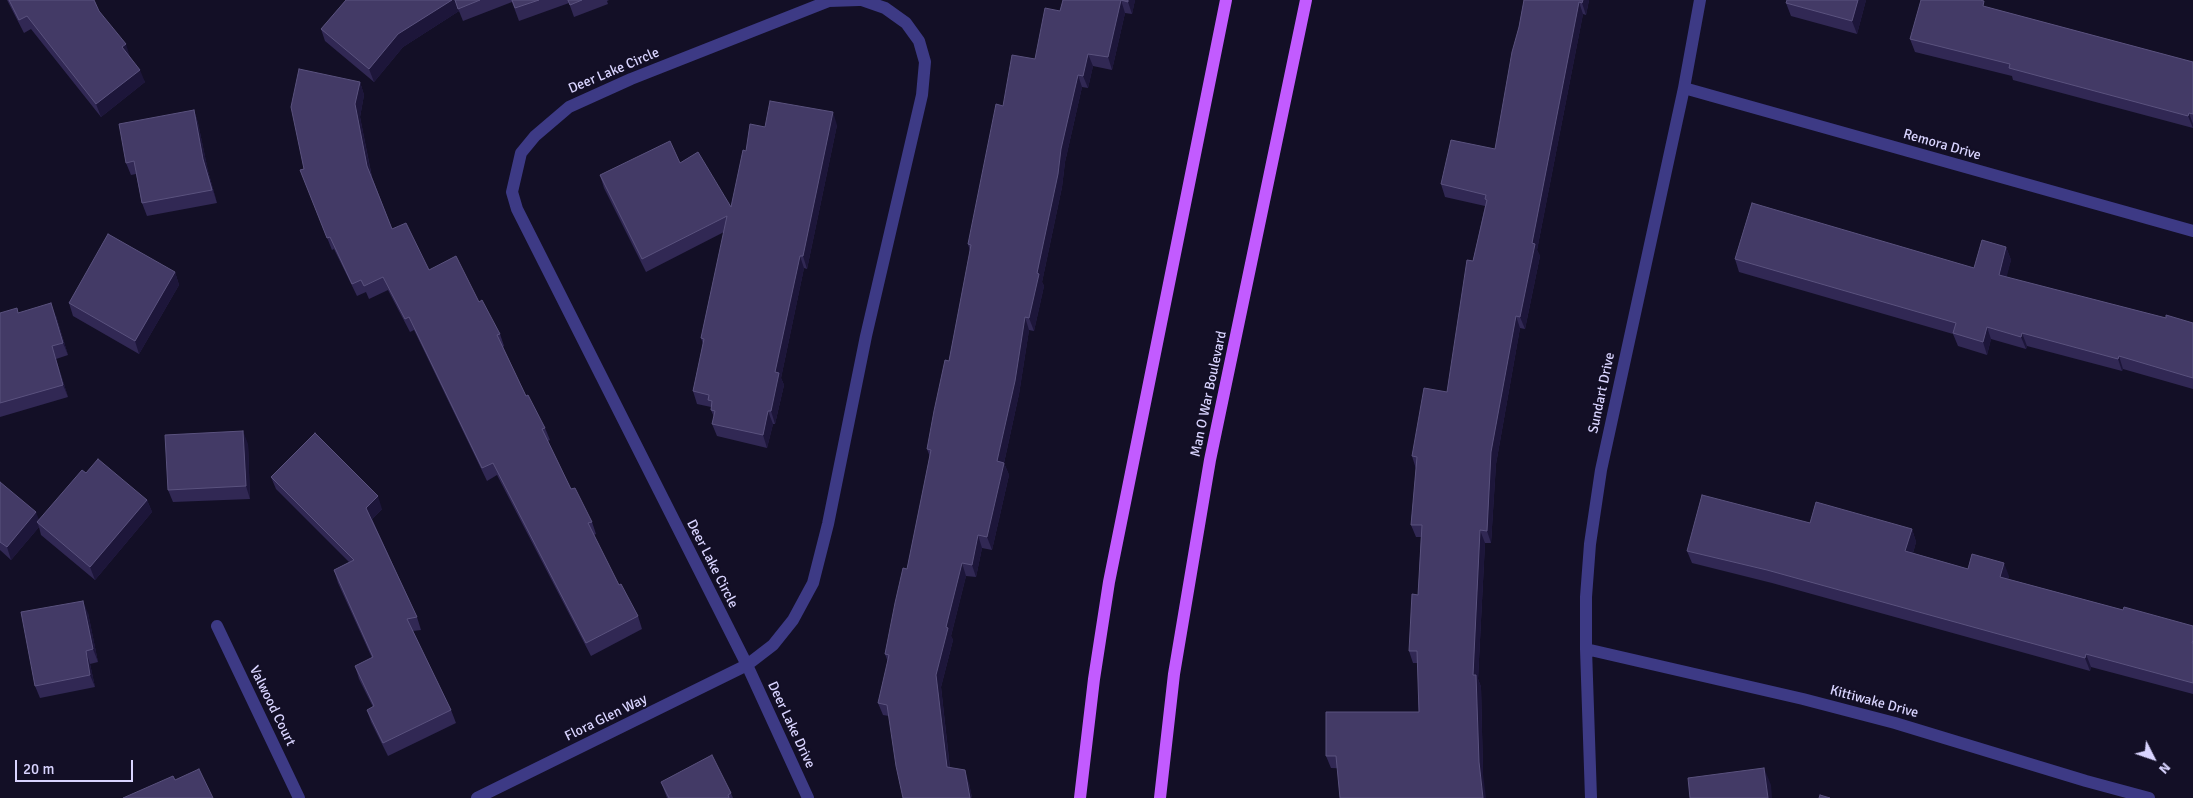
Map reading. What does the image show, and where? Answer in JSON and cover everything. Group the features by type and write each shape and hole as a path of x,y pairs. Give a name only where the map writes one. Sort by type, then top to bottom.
{"main road":[{"path":"1080,798 1094,679 1109,582 1226,0"},
{"name":"Man O War Boulevard","path":"1160,798 1174,674 1210,460 1306,0"}],"street":[{"name":"Deer Lake Circle","path":"861,0 885,8 906,24 919,42 926,62 922,95 866,336 828,524 813,583 793,620 773,645 747,665 517,209 512,192 521,153 534,136 569,107 631,79 829,1 861,0"},
{"name":"Sundart Drive","path":"1590,798 1586,597 1590,544 1601,470 1684,88 1700,0"},
{"name":"Remora Drive","path":"1684,88 2193,231"},
{"name":"Valwood Court","path":"217,626 299,798"},
{"name":"Kittiwake Drive","path":"1586,649 1804,699 1895,723 2086,781 2150,798"},
{"name":"Flora Glen Way","path":"477,798 747,665"},
{"name":"Deer Lake Drive","path":"747,665 808,798"}],"building":[{"path":"9,0 94,0 99,11 126,44 122,47 140,70 96,104 27,16 19,20"},
{"path":"346,0 452,0 398,34 369,69 321,29"},
{"path":"455,0 480,0 458,9"},
{"path":"512,0 539,0 515,8"},
{"path":"568,0 582,0 570,5"},
{"path":"1063,0 1121,0 1108,57 1088,54 1083,76 1078,75 1061,149 1058,174 1037,273 1039,274 1029,318 1025,317 1015,381 997,461 1004,463 987,537 978,535 972,565 962,563 936,675 947,767 965,770 970,798 903,798 887,705 878,703 889,655 885,654 895,603 903,568 907,569 931,450 927,449 934,411 945,360 949,361 971,245 968,244 996,104 1003,106 1012,55 1035,59 1045,8 1060,11"},
{"path":"1524,0 1583,0 1582,3 1579,2 1532,243 1535,244 1520,317 1516,316 1491,452 1487,531 1480,530 1473,675 1476,675 1479,762 1483,798 1340,798 1336,756 1326,756 1326,712 1419,712 1417,651 1409,651 1412,594 1418,595 1422,525 1411,525 1417,457 1412,456 1424,388 1447,392 1467,260 1473,261 1487,200 1485,199 1486,195 1441,184 1451,140 1495,149 1512,52"},
{"path":"1787,0 1858,0 1852,21 1786,3"},
{"path":"1921,0 1980,0 1984,1 1983,6 2193,62 2193,114 2189,113 2188,116 2009,68 2010,64 1910,39"},
{"path":"299,69 360,82 355,104 367,166 392,229 406,223 429,270 456,256 479,302 482,300 500,334 497,335 526,396 528,395 545,428 542,429 571,489 575,488 592,522 588,523 619,585 621,584 638,616 586,643 493,463 482,468 409,317 405,319 383,277 364,286 361,280 352,284 330,237 327,238 300,170 304,169 291,107"},
{"path":"770,101 833,112 803,256 800,256 775,372 779,373 771,411 768,411 763,435 712,424 715,411 711,410 712,401 708,400 709,395 693,391 704,339 701,338 727,216 642,259 600,175 670,141 680,163 698,152 731,207 743,150 746,151 750,124 765,127"},
{"path":"194,110 203,159 212,190 142,203 134,161 126,163 119,124"},
{"path":"1752,203 1974,268 1982,240 2006,247 1999,275 2166,318 2166,315 2193,323 2193,378 2119,356 2118,359 2022,333 2021,337 1987,327 1983,342 1953,333 1956,323 1735,259"},
{"path":"108,234 175,272 135,341 69,303"},
{"path":"51,303 63,343 52,346 63,385 0,403 0,313 17,308 18,313"},
{"path":"243,431 246,486 168,490 165,435"},
{"path":"315,433 378,496 366,508 417,617 407,619 451,710 383,743 367,710 374,706 355,666 373,657 334,570 354,560 271,477"},
{"path":"98,459 147,500 90,567 37,522 82,470 86,473"},
{"path":"0,482 36,512 7,547 0,542"},
{"path":"1702,495 1810,523 1816,502 1912,529 1905,551 1968,569 1972,554 2004,563 2000,577 2123,610 2124,607 2193,626 2193,683 2086,654 2085,658 1767,570 1687,551"},
{"path":"83,601 93,649 86,651 90,675 35,686 21,612"},
{"path":"712,755 731,793 728,795 729,798 669,798 661,782"},
{"path":"1764,768 1768,798 1690,798 1688,778"},
{"path":"199,769 213,798 123,798 173,776 175,780"},
{"path":"1820,795 1830,798 1819,798"}]}
